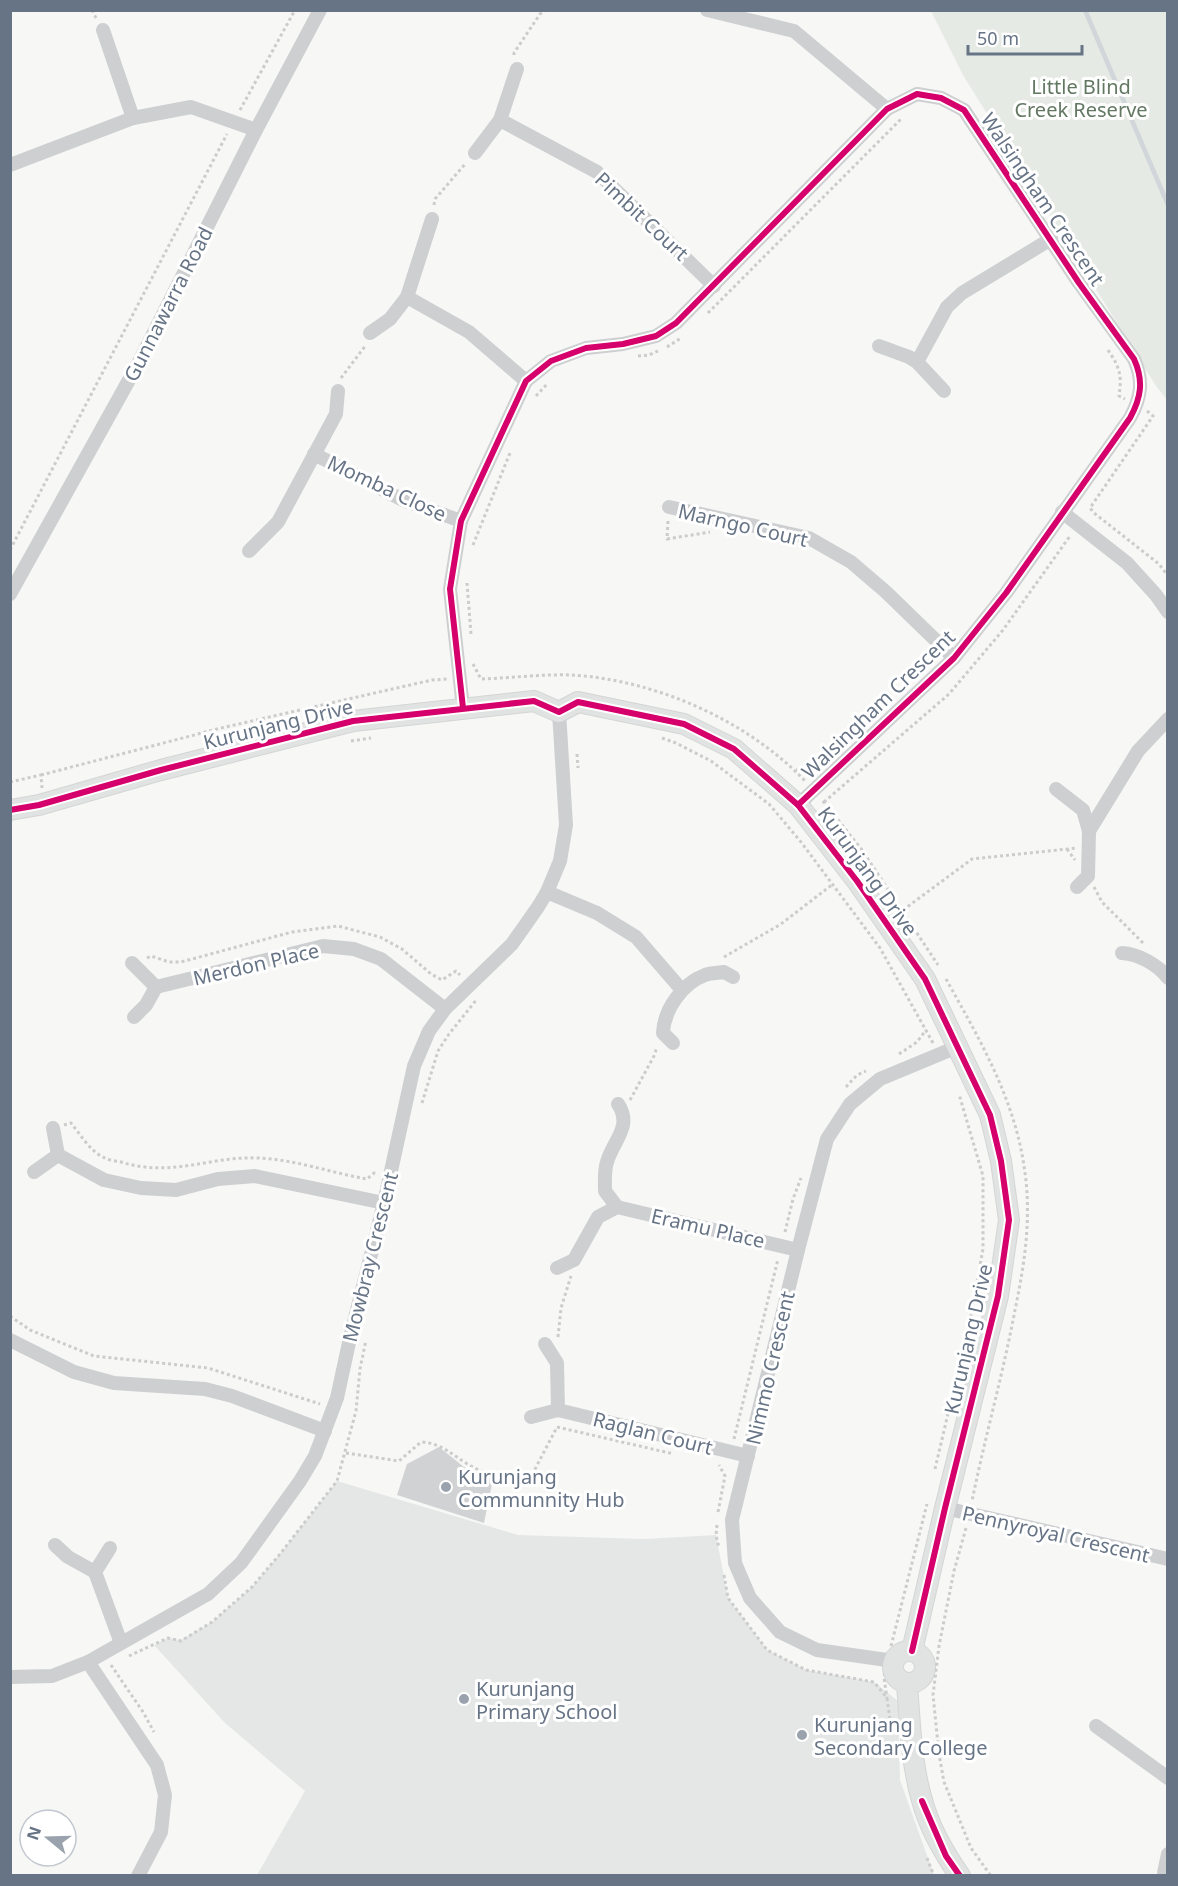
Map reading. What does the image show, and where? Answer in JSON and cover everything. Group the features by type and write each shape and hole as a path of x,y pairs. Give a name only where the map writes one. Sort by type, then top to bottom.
{"street":[{"name":"Gunnawarra Road","path":"11,590 139,362 256,130 320,10"},
{"path":"707,10 794,31 887,110"},
{"path":"103,30 133,117"},
{"path":"475,153 500,120 517,69"},
{"name":"Walsingham Crescent","path":"463,708 450,589 460,522 526,381 551,362 586,348 623,344 656,336 676,323 887,110 917,94 941,98 964,110 1079,283 1134,360 1141,380 1141,390 1137,406 1006,593 954,658 798,805"},
{"path":"10,165 133,117 191,108 256,130"},
{"name":"Pimbit Court","path":"500,120 597,172 714,286"},
{"path":"370,333 390,319 407,297 432,219"},
{"path":"917,362 947,307 962,293 1051,239"},
{"path":"407,297 469,332 526,381"},
{"path":"879,346 917,362 944,391"},
{"name":"Momba Close","path":"249,551 278,522 336,414 338,391"},
{"name":"Momba Close","path":"314,454 403,500 460,522"},
{"name":"Marngo Court","path":"669,507 808,538 851,562 886,592 954,658"},
{"path":"1062,513 1127,563 1156,595 1167,612"},
{"name":"Kurunjang Drive","path":"10,810 39,805 161,770 353,721 534,701 559,712 578,702 684,724 735,750 798,805 857,881 925,979 990,1115 1001,1161 1009,1220 998,1296 912,1651"},
{"name":"Mowbray Crescent","path":"10,1677 52,1676 88,1662 208,1594 241,1563 300,1481 315,1456 333,1410 390,1178 414,1066 429,1031 445,1009 512,944 547,892 560,861 566,825 559,712"},
{"path":"1088,837 1138,751 1167,719"},
{"path":"1056,789 1083,810 1088,837 1088,876 1077,887"},
{"path":"547,892 597,913 636,937 681,989"},
{"name":"Merdon Place","path":"156,987 324,946 354,950 381,959 445,1009"},
{"path":"1122,953 1131,953 1142,958 1162,971 1167,978"},
{"path":"132,963 156,987 146,1005 134,1017"},
{"path":"668,1038 664,1021 681,989 705,975 724,972 733,977"},
{"name":"Nimmo Crescent","path":"894,1661 817,1650 780,1632 750,1598 735,1563 732,1520 827,1139 850,1104 880,1079 957,1047"},
{"path":"557,1268 574,1260 598,1217 617,1207 605,1191 606,1164 624,1125 621,1108"},
{"path":"52,1128 58,1155 104,1180 141,1188 176,1190 218,1179 255,1176 384,1203"},
{"path":"34,1172 58,1155"},
{"name":"Eramu Place","path":"617,1207 798,1250"},
{"path":"10,1340 74,1372 114,1383 205,1389 232,1396 325,1431"},
{"path":"545,1344 557,1363 561,1411"},
{"name":"Raglan Court","path":"531,1417 561,1411 748,1456"},
{"name":"Pennyroyal Crescent","path":"945,1508 1167,1559"},
{"path":"55,1545 68,1557 95,1572 121,1643"},
{"path":"95,1572 110,1548"},
{"path":"912,1651 922,1657 925,1672 918,1681 907,1684 901,1682 894,1674 894,1661 901,1652 912,1651"},
{"path":"88,1662 157,1765 165,1795 161,1832 138,1875"},
{"path":"907,1684 913,1752 922,1801 946,1856 960,1875"},
{"path":"1096,1726 1167,1778"},
{"path":"1164,1873 1167,1854"}],"path":[{"path":"10,550 295,10"},
{"path":"517,69 514,53 540,14 546,10"},
{"path":"707,314 907,115"},
{"path":"432,219 435,199 475,153"},
{"path":"338,391 341,379 365,348 370,333"},
{"path":"637,357 649,355 675,344 684,336"},
{"path":"1105,346 1118,365 1122,380 1119,396 1152,416 1090,508 1159,564 1167,576"},
{"path":"532,399 553,378"},
{"path":"470,551 511,450"},
{"path":"669,507 667,539 707,531 718,533"},
{"path":"466,583 471,642"},
{"path":"472,654 473,665 481,679"},
{"path":"41,775 254,720 432,680 571,675 619,681 664,693 708,712 758,742 795,771 814,790 862,850 939,966"},
{"path":"795,771 808,768 836,746 897,690"},
{"path":"577,751 578,772"},
{"path":"902,910 972,859 1076,848 1088,837"},
{"path":"1066,849 1088,876 1102,902 1144,944"},
{"path":"705,975 721,959 781,924 833,884"},
{"path":"944,976 977,1034 1004,1090 1025,1167 1028,1226 1025,1260 1011,1334 939,1646 933,1695 944,1782 971,1848 991,1875"},
{"path":"422,1103 438,1052 448,1034 482,994"},
{"path":"621,1108 668,1038"},
{"path":"52,1128 71,1123 102,1157 146,1169 180,1168 258,1158 285,1161 367,1179 374,1173 390,1178"},
{"path":"555,1359 561,1308 578,1254"},
{"path":"10,1316 30,1330 94,1356 208,1368 313,1401 333,1410"},
{"path":"337,1481 356,1411 360,1369 368,1330"},
{"path":"346,1453 399,1461 421,1442 433,1442 471,1466 491,1474 515,1480 526,1479 533,1473 548,1446 561,1411"}],"shaded area":[{"name":"Kurunjang Primary School","path":"337,1481 518,1535 644,1539 716,1535 728,1598 767,1650 806,1670 874,1682 898,1701 900,1780 934,1875 257,1875 305,1791 225,1723 154,1645 168,1638 181,1640 212,1622 252,1587"}],"green space":[{"name":"Little Blind Creek Reserve","path":"931,11 1165,11 1168,15 1167,400 1156,386 963,75"}],"building":[{"name":"Kurunjang Communnity Hub","path":"439,1447 469,1471 493,1479 484,1523 397,1495 407,1464"}],"waterway":[{"path":"1085,10 1168,205"}],"cycle path":[{"path":"463,708 450,589 461,521 526,381 551,361 586,348 623,344 656,336 676,323 887,109 917,94 941,98 964,110 1079,283 1134,359 1140,382 1139,396 1130,418 1006,593 954,658 798,805"},
{"path":"10,810 39,805 161,770 353,721 534,701 559,712 578,702 684,724 734,749 798,805 857,881 925,979 990,1115 1001,1161 1009,1220 998,1296 912,1651"},
{"path":"922,1801 946,1856 960,1876"}],"place":[{"name":"Kurunjang Communnity Hub","path":"446,1487"},
{"name":"Kurunjang Primary School","path":"464,1699"},
{"name":"Kurunjang Secondary College","path":"802,1735"}]}
